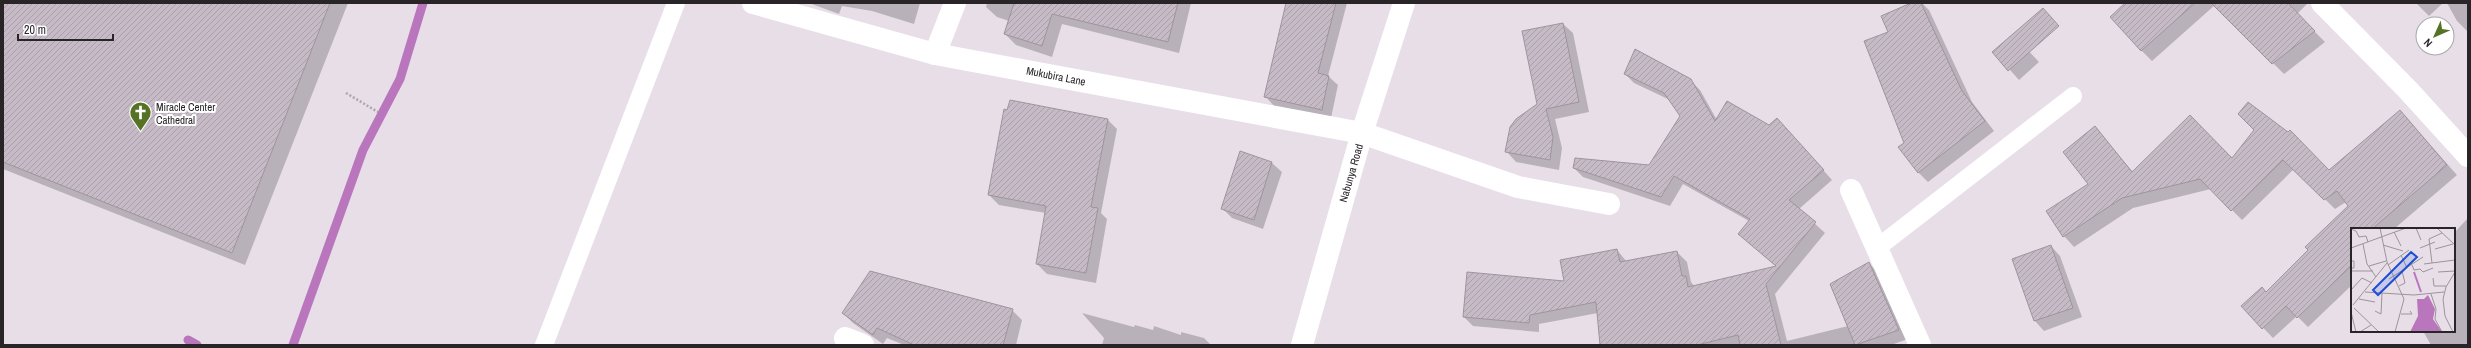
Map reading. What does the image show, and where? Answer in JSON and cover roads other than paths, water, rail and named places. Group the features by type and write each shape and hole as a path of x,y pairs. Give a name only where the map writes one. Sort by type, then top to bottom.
{"street":[{"name":"Mukubira Lane","path":"753,3 935,54 1362,133 1518,187 1609,204"},
{"path":"935,54 955,3"},
{"name":"Nabunya Road","path":"1302,345 1362,133 1404,3"},
{"path":"2322,3 2408,90 2468,156"},
{"path":"1851,190 1920,345"}],"lane":[{"path":"544,345 676,3"},
{"path":"1877,248 2073,96"}],"waterway":[{"path":"293,345 363,150 400,79 423,3"},
{"path":"188,340 197,345"}],"place":[{"name":"Miracle Center Cathedral","path":"141,132"}]}
